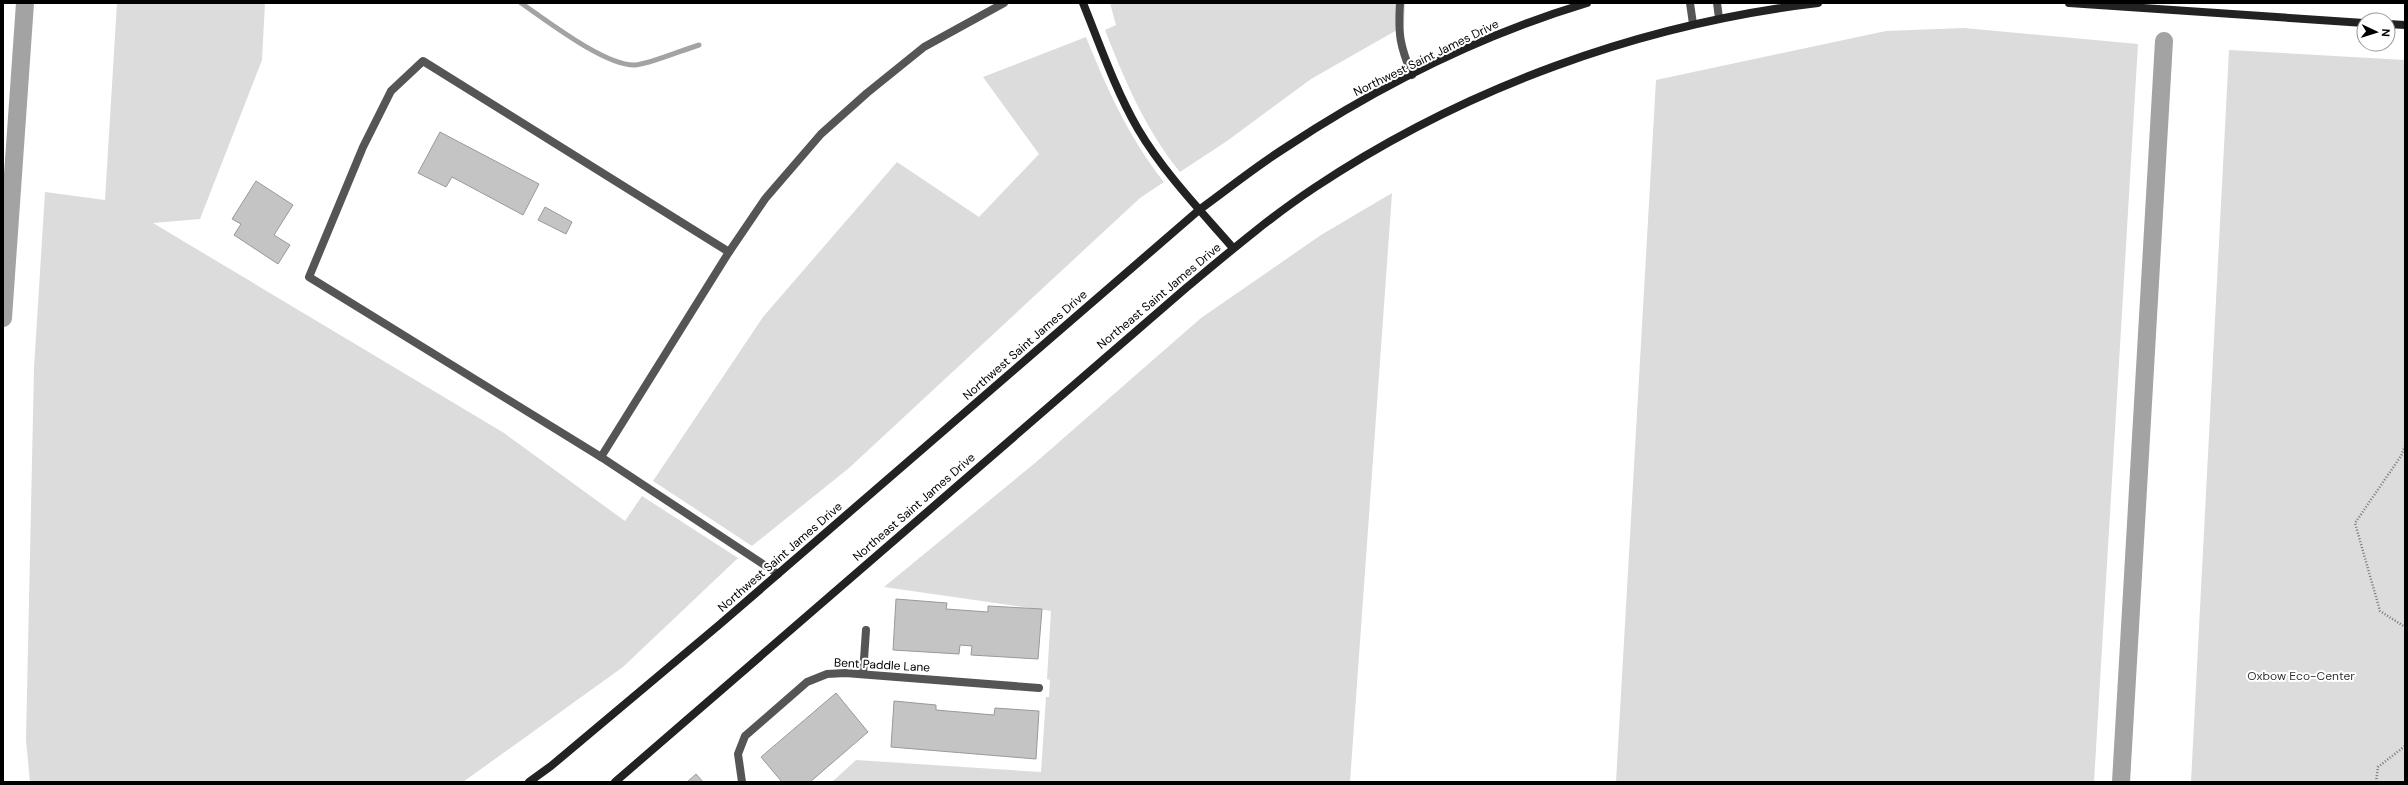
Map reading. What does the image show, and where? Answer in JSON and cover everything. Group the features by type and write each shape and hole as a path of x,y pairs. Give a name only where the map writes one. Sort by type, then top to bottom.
{"main road":[{"path":"1083,3 1117,88 1138,129 1161,164 1233,248"},
{"name":"Northwest Saint James Drive","path":"529,782 551,766 778,574 1199,210 1284,148 1372,95 1501,34 1587,3"},
{"name":"Northeast Saint James Drive","path":"614,782 1233,248 1314,188 1392,141 1453,109 1566,61 1637,39 1719,18 1762,9 1818,3"},
{"path":"2069,3 2356,22"}],"street":[{"path":"601,457 729,252 765,199 822,134 867,93 924,47 1004,3"},
{"path":"1400,3 1398,27 1400,46 1412,75"},
{"path":"1690,3 1693,24"},
{"path":"1717,3 1719,18"},
{"path":"729,252 423,61 391,91 363,148 309,277 601,457 778,574"},
{"path":"863,674 866,630"},
{"name":"Bent Paddle Lane","path":"742,782 738,754 745,736 807,682 827,674 863,674 1039,688"}],"path":[{"path":"2405,446 2401,456 2355,523 2380,611 2405,627"},
{"path":"2376,782 2378,767 2405,746"}],"green space":[{"path":"117,3 265,3 262,60 200,219 153,223 504,433 625,521 642,496 738,558 623,667 463,782 30,782 26,740 34,368 45,192 105,200"},
{"path":"1110,3 1405,3 1404,26 1311,79 1227,141 1180,172 1156,139 1146,122 1120,68 1105,30 1116,25"},
{"path":"1964,28 2138,44 2094,782 1616,782 1656,80 1886,31"},
{"path":"1086,37 1102,75 1129,130 1151,165 1164,182 1140,198 849,468 752,546 653,481 763,317 897,162 979,217 1039,154 983,77"},
{"name":"Oxbow Eco-Center","path":"2229,50 2405,60 2405,782 2191,782"},
{"path":"1392,193 1350,782 832,782 856,760 1041,772 1046,697 1049,697 1050,680 1047,679 1051,611 884,587 1035,463 1201,318 1321,235"}],"building":[{"path":"440,132 539,184 523,215 452,177 446,187 418,173"},
{"path":"256,181 293,205 274,235 290,245 278,264 234,235 241,224 232,219"},
{"path":"545,207 572,222 566,234 538,220"},
{"path":"896,599 947,603 946,609 988,612 988,606 1042,609 1038,659 971,655 972,646 960,645 959,654 893,650"},
{"path":"836,693 868,732 810,782 782,782 761,757"},
{"path":"894,701 936,705 936,710 994,715 995,708 1039,711 1036,759 891,747"},
{"path":"696,774 703,782 687,782"}],"waterway":[{"path":"3,318 25,3"},
{"path":"521,3 576,41 608,58 623,63 635,65 641,64 699,45"},
{"path":"2121,782 2164,41"}]}
